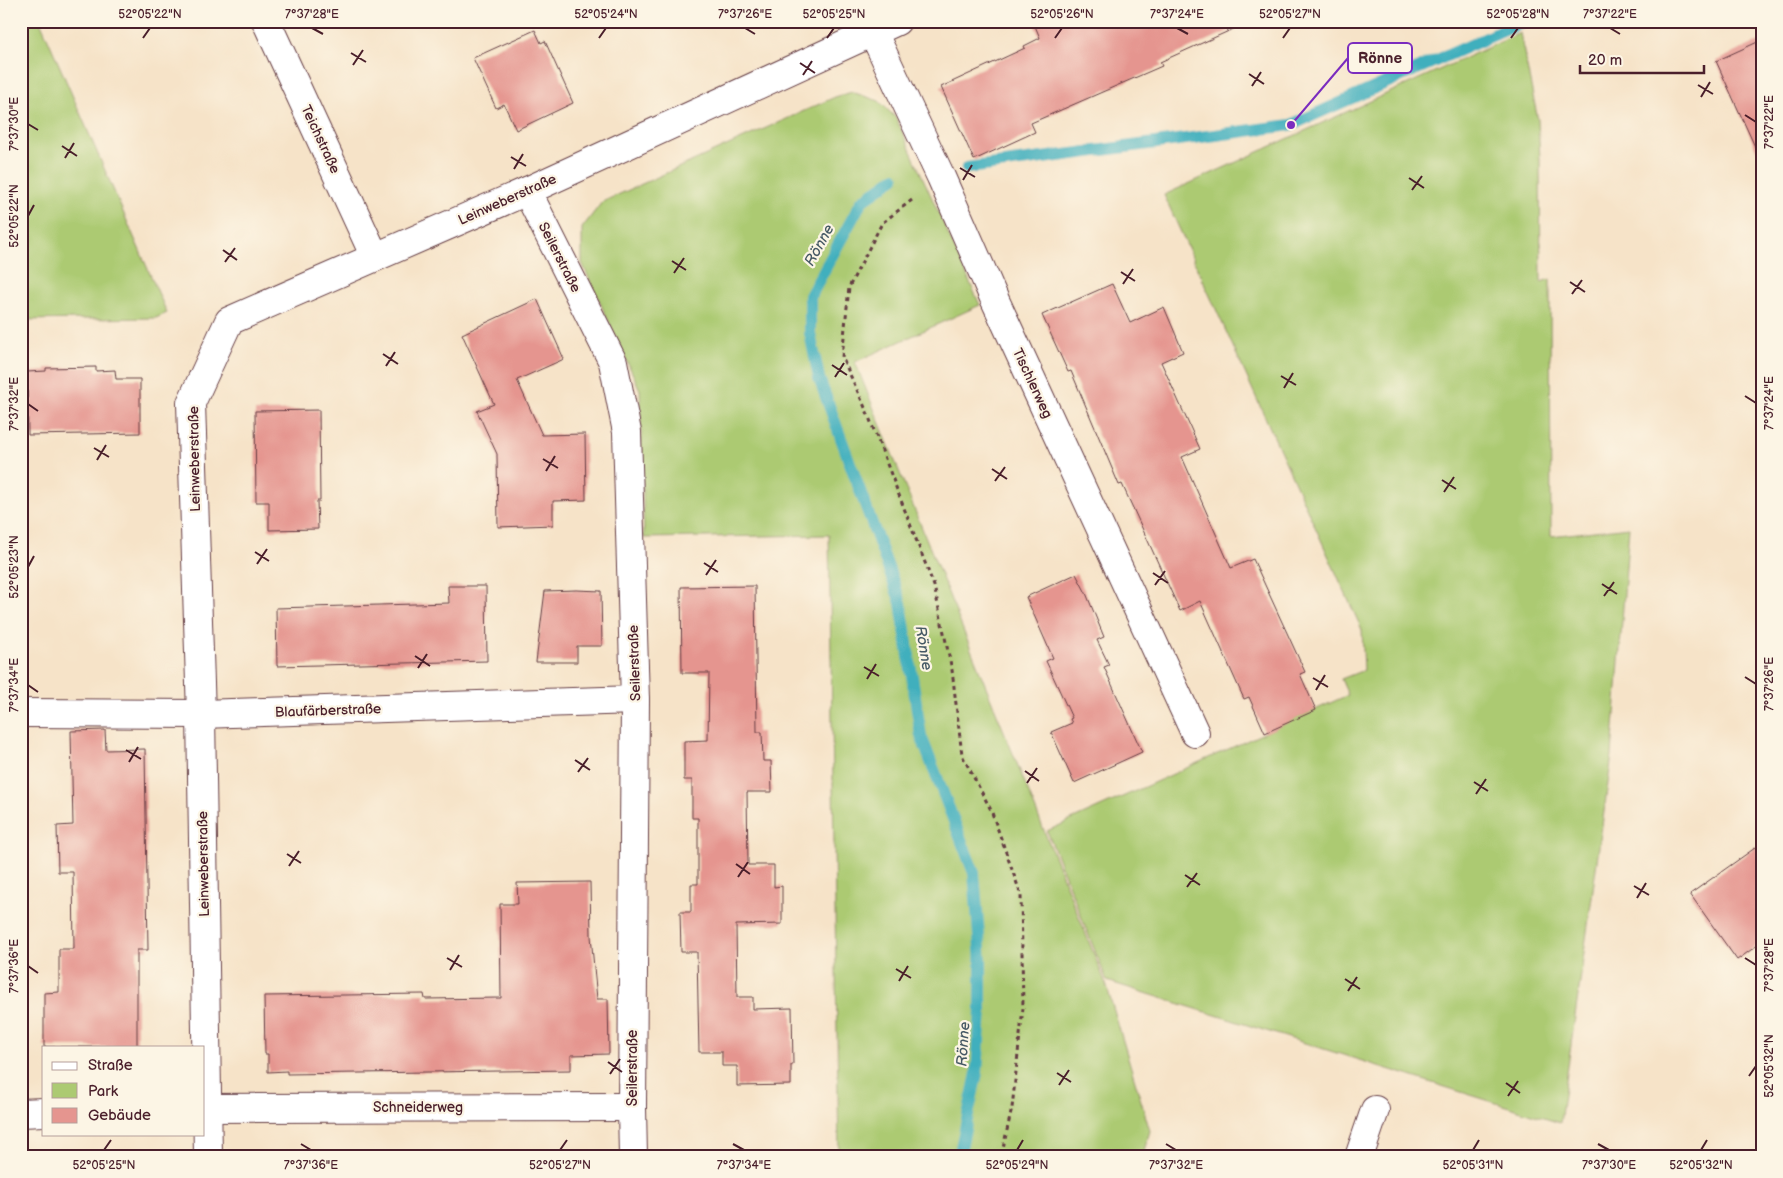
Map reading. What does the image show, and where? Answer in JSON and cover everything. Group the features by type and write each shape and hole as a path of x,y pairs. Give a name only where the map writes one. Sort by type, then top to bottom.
{"street":[{"name":"Teichstraße","path":"266,21 375,257"},
{"name":"Leinweberstraße","path":"204,1046 201,714 191,403 229,321 527,191 885,27"},
{"name":"Tischlerweg","path":"885,27 941,177 994,298 1195,733"},
{"name":"Seilerstraße","path":"527,191 613,362 627,432 635,700 633,1157"},
{"name":"Blaufärberstraße","path":"21,713 201,714 635,700"},
{"name":"Schneiderweg","path":"205,1108 632,1107"},
{"name":"Leinweberstraße","path":"205,1108 208,1157"},
{"path":"1360,1157 1375,1110"},
{"path":"21,1113 42,1112"}],"path":[{"path":"941,177 882,223 849,287 842,357 867,412 934,586 952,670 962,755 991,810 1021,895 1023,1008 1012,1108 1001,1157"}],"green space":[{"path":"21,21 40,21 167,313 156,318 21,320"},
{"path":"1520,33 1538,120 1541,282 1550,279 1551,536 1629,527 1612,755 1560,1123 1107,981 1047,831 1348,695 1341,679 1364,670 1362,630 1164,195"},
{"path":"852,92 879,101 896,118 980,305 855,362 1106,984 1150,1131 1142,1157 839,1157 829,535 644,538 640,390 582,263 582,228 602,202 835,97"}],"building":[{"path":"1033,21 1251,21 1160,62 1162,66 1031,123 1035,132 974,160 941,87 1025,48 1024,46 1040,38"},
{"path":"535,30 541,43 545,41 573,103 516,130 504,104 496,108 473,58"},
{"path":"1762,40 1762,162 1716,61"},
{"path":"1112,284 1130,323 1164,307 1183,352 1161,362 1200,449 1182,457 1231,568 1253,559 1305,672 1300,674 1316,710 1265,733 1249,697 1244,699 1200,601 1180,611 1122,484 1119,485 1071,371 1068,372 1042,315"},
{"path":"537,299 564,359 517,380 542,435 585,434 586,500 553,501 553,525 498,527 497,454 477,411 494,404 462,334"},
{"path":"96,367 96,371 115,370 116,379 140,379 140,433 28,435 27,372 46,371 46,368"},
{"path":"319,410 320,501 317,501 318,529 269,530 269,502 256,502 255,411"},
{"path":"1076,574 1104,637 1097,640 1109,665 1104,667 1142,752 1074,783 1051,732 1072,723 1070,719 1072,718 1046,661 1053,658 1026,597"},
{"path":"448,586 486,586 487,661 277,666 276,608 449,603"},
{"path":"755,586 757,732 762,732 763,761 771,761 772,792 747,792 748,865 774,865 774,887 782,886 782,924 736,925 737,997 753,997 753,1009 792,1008 793,1065 791,1065 791,1085 737,1086 737,1066 722,1066 722,1052 699,1052 697,952 681,952 680,912 691,912 691,884 698,884 698,818 692,818 692,780 684,780 684,741 708,740 709,673 682,673 681,587"},
{"path":"545,591 601,591 602,646 577,646 577,662 536,662"},
{"path":"105,730 106,750 145,749 148,950 137,950 137,1046 44,1046 44,993 59,992 59,949 74,949 73,872 58,872 57,826 73,825 71,731"},
{"path":"1762,843 1762,942 1737,960 1690,894"},
{"path":"590,882 591,936 597,999 608,999 609,1054 571,1055 571,1070 287,1074 287,1071 268,1072 268,1054 265,1054 264,996 424,994 425,999 501,998 500,904 518,904 517,883"}],"waterway":[{"name":"Rönne","path":"967,168 1291,125 1525,21"},
{"name":"Rönne","path":"894,178 862,201 810,296 810,333 819,378 901,603 921,736 974,873 981,961 981,1010 977,1073 959,1157"}],"place":[{"name":"Rönne","path":"1291,125"}]}
